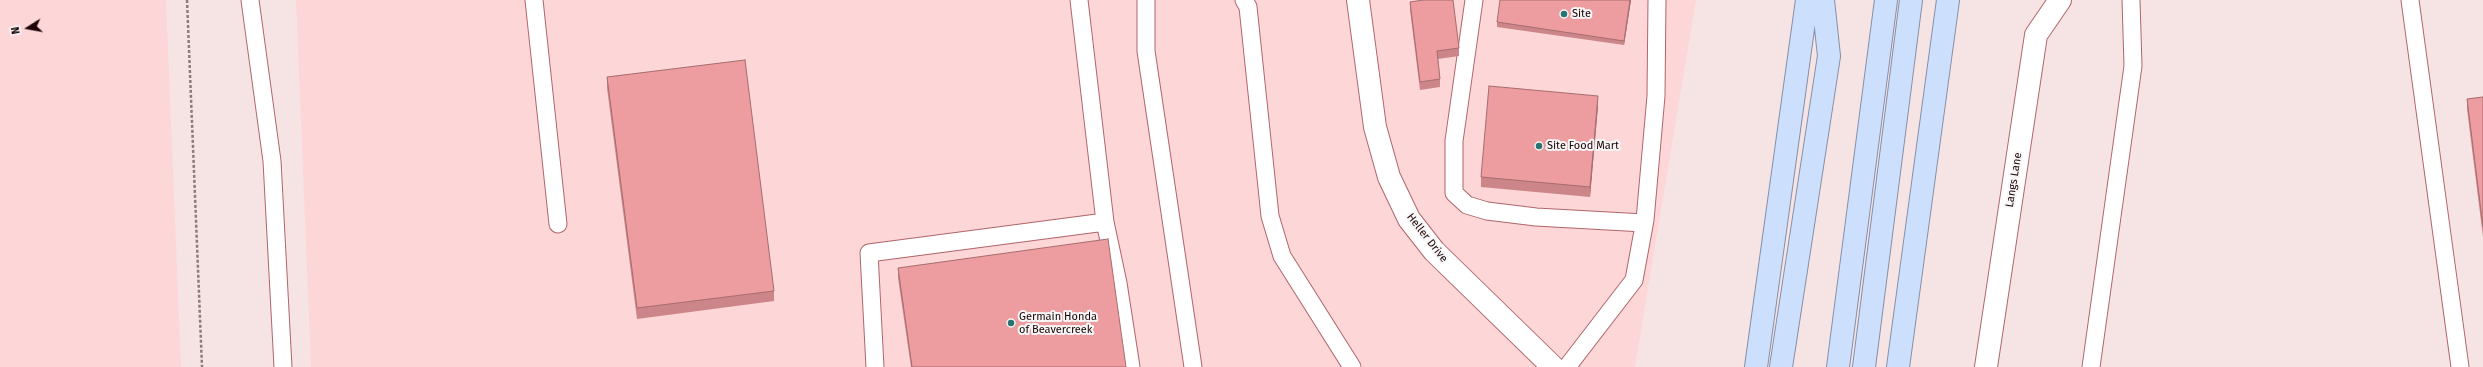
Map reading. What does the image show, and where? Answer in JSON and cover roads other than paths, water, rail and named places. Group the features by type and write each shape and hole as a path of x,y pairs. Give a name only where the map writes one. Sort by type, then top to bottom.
{"highway":[{"path":"1756,367 1807,0"},
{"path":"1781,367 1829,56 1823,0"},
{"path":"1838,367 1886,0"},
{"path":"1864,367 1912,0"},
{"path":"1898,367 1948,0"}],"street":[{"name":"Heller Drive","path":"1358,0 1375,127 1389,177 1409,219 1434,251 1553,367"},
{"name":"Langs Lane","path":"1986,367 2036,35 2060,0"}],"lane":[{"path":"250,0 272,161 283,367"},
{"path":"534,0 558,224"},
{"path":"1079,0 1105,222 1118,283 1131,367"},
{"path":"1146,0 1146,51 1193,367"},
{"path":"1244,0 1248,7 1270,216 1282,256 1352,367"},
{"path":"1474,0 1454,141 1454,193 1468,205 1487,211 1536,217 1644,223"},
{"path":"1567,367 1634,280 1644,223 1656,96 1657,0"},
{"path":"2091,367 2133,66 2131,0"},
{"path":"2410,0 2460,367"},
{"path":"875,367 869,253 1105,222"}],"place":[{"name":"Site","path":"1564,14"},
{"name":"Site Food Mart","path":"1539,146"},
{"name":"Germain Honda of Beavercreek","path":"1011,323"}]}
